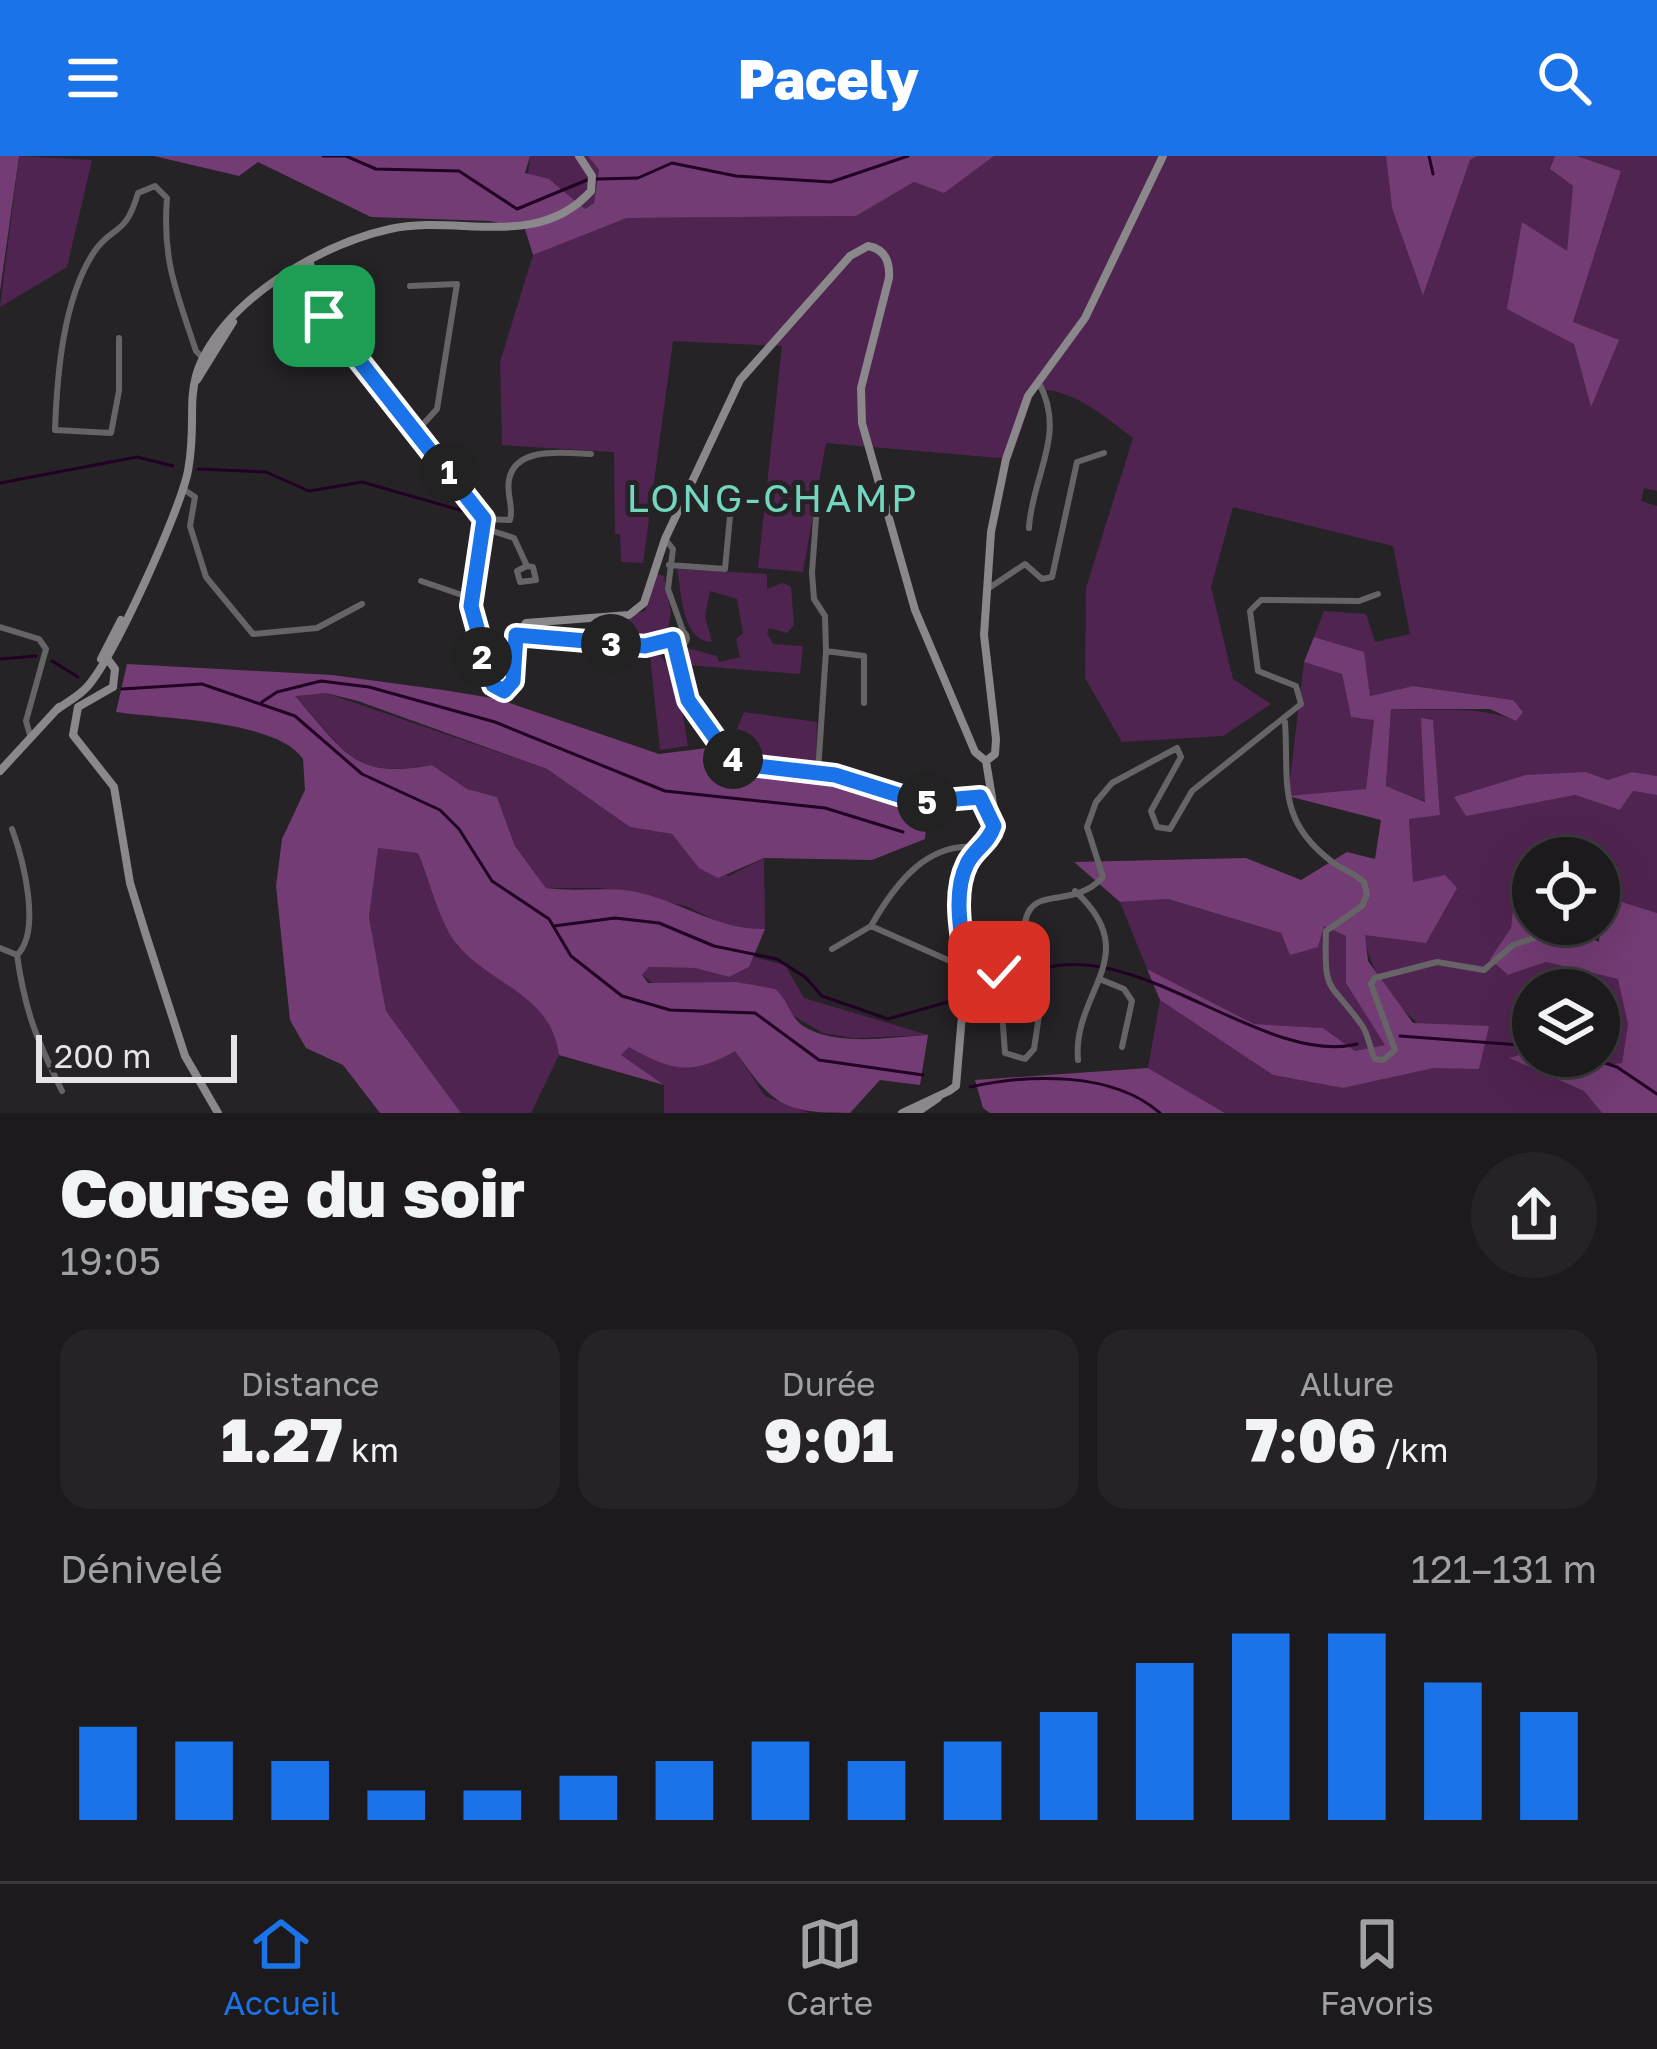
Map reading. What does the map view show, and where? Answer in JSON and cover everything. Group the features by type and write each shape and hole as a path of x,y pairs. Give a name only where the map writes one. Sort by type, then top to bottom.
{"street":[{"path":"0,770 102,662 183,489 190,454 189,408 206,358 244,305 310,263 392,228 529,227 577,204 592,189 591,172 579,156"},
{"path":"986,761 994,754 996,739 986,663 986,590 1006,460 1037,380 1084,317 1163,156"},
{"path":"118,338 118,406 111,433 55,430 67,332 85,270 97,247 124,229 138,193 155,186 167,198 164,256 193,343 206,358"},
{"path":"485,524 471,598 473,629 490,680 499,690 513,681 516,635 532,622 635,612 644,603 663,542 740,380 850,256 868,246 878,249 890,278 861,388 862,423 915,610 975,752 986,761 994,826 969,860 959,916 966,968 956,1086 916,1113"},
{"path":"310,263 321,310 335,336 485,524 514,538 527,566"},
{"path":"410,286 457,284 437,409 416,432"},
{"path":"1029,528 1034,488 1053,433 1050,404 1037,380"},
{"path":"485,524 509,520 508,481 523,461 548,453 591,454"},
{"path":"986,590 1024,564 1042,579 1052,577 1077,462 1104,453"},
{"path":"670,561 725,569 733,485"},
{"path":"183,489 196,502 190,526 206,577 253,634 317,628 362,604"},
{"path":"817,505 812,573 814,598 825,616 826,651 818,772"},
{"path":"663,542 674,549 670,561 674,610 688,700 731,758 746,766 818,772 921,802 976,796 994,826"},
{"path":"421,581 471,598"},
{"path":"871,926 966,968 999,972 1024,966 1021,928 1030,908 1043,897 1075,891 1102,877 1087,827 1096,802 1112,783 1169,749 1180,750 1151,811 1157,826 1170,829 1192,791 1285,722 1303,696 1293,683 1258,671 1250,611 1261,600 1359,601 1378,594"},
{"path":"0,627 39,639 46,649 28,715 33,732"},
{"path":"516,635 645,646 678,638"},
{"path":"826,651 864,656 864,703"},
{"path":"102,662 115,669 113,687 78,707 74,735 114,787 130,883 145,932 185,1056 218,1113"},
{"path":"1285,722 1284,792 1291,815 1331,861 1364,882 1367,894 1362,906 1326,932 1325,976 1335,997 1365,1029 1376,1059 1383,1060 1395,1050 1371,984 1375,978 1437,962 1484,970 1513,945"},
{"path":"12,829 20,851 28,918 28,941 17,955 26,1016 62,1091"},
{"path":"832,949 871,926 917,862 940,850 982,848"},
{"path":"1075,891 1092,905 1105,941 1103,977 1077,1027 1078,1060"},
{"path":"0,948 17,955"},
{"path":"999,972 1000,1040 1015,1059 1025,1059 1034,1049 1044,982"},
{"path":"1103,977 1124,989 1132,1001 1121,1047"},
{"path":"902,1113 949,1091"}],"shaded area":[{"path":"0,156 19,156 0,291"},
{"path":"19,156 92,160 67,267 0,307"},
{"path":"154,156 530,156 525,173 549,179 585,209 594,203 599,170 588,156 994,156 944,193 914,182 856,216 627,218 533,255 525,229 490,221 371,217 258,162 239,176"},
{"path":"530,156 588,156 599,170 594,203 585,209 549,179 528,176"},
{"path":"994,156 1386,156 1392,208 1477,156 1555,156 1551,170 1573,186 1567,252 1522,222 1574,344 1590,404 1573,322 1621,171 1577,156 1657,156 1657,491 1644,488 1641,501 1657,506 1657,776 1632,772 1608,780 1586,772 1466,815 1575,795 1620,810 1633,791 1657,795 1657,913 1620,902 1620,837 1512,837 1511,928 1491,958 1512,974 1512,1077 1552,1077 1584,1091 1602,1113 1225,1113 1148,1068 1160,1000 1273,1075 1343,1088 1434,1068 1479,1068 1406,1013 1379,978 1364,935 1413,883 1409,819 1440,814 1433,721 1421,719 1427,802 1386,786 1391,708 1471,711 1516,721 1513,700 1413,686 1369,696 1363,652 1314,637 1324,611 1366,614 1375,642 1410,634 1393,546 1233,507 1211,587 1233,679 1271,704 1223,736 1122,742 1085,678 1086,588 1133,438 1075,398 1035,390 1011,459 826,443 803,572 758,568 782,346 673,341 643,563 621,562 620,534 615,534 614,452 502,445 500,362 533,255 627,218 856,216 914,182 944,192"},
{"path":"1386,156 1477,156 1470,160 1423,295 1392,208"},
{"path":"1555,156 1577,156 1621,171 1573,322 1619,340 1591,407 1574,344 1507,309 1522,222 1567,251 1573,186 1550,169"},
{"path":"677,569 767,574 767,589 783,583 791,587 794,625 787,633 769,628 767,633 773,644 803,646 800,674 687,665 687,648 717,656 719,662 740,657 736,639 743,633 737,599 710,591 705,616 712,642 695,634 685,615"},
{"path":"655,573 664,576 671,613 666,638 646,644 595,640 593,623 645,611"},
{"path":"1314,637 1364,652 1370,696 1413,686 1513,700 1523,712 1516,721 1490,709 1391,709 1386,786 1425,802 1421,718 1433,720 1440,815 1409,819 1413,882 1445,875 1457,888 1426,943 1365,935 1368,961 1413,1023 1489,1026 1479,1069 1434,1068 1343,1088 1273,1075 1160,1000 1147,969 1254,1024 1323,1028 1355,1051 1385,1045 1346,983 1346,936 1324,926 1318,947 1290,955 1281,933 1168,899 1120,902 1074,862 1246,858 1301,880 1347,852 1375,859 1381,820 1288,796 1366,789 1374,720 1351,717 1342,674 1304,662"},
{"path":"659,655 676,673 688,746 660,750 650,656"},
{"path":"1304,662 1342,674 1351,717 1374,719 1366,790 1288,796"},
{"path":"127,664 332,675 498,699 659,754 715,747 735,770 854,785 927,815 925,839 872,860 764,858 718,878 699,868 672,834 630,827 547,769 358,701 326,693 295,696 339,746 367,765 405,769 432,765 467,789 497,797 515,846 546,888 631,891 731,925 765,929 749,967 729,977 695,968 649,967 642,975 648,983 736,982 775,989 803,1026 832,1037 928,1035 920,1085 880,1080 850,1113 827,1113 781,1102 759,1083 735,1051 693,1067 670,1065 629,1047 621,1055 664,1085 559,1055 554,1035 534,1005 474,961 453,939 418,853 378,848 369,917 386,1011 461,1113 380,1113 343,1065 306,1048 290,1020 276,886 282,839 305,790 303,759 290,746 245,729 116,712"},
{"path":"326,693 547,769 630,827 672,834 699,867 729,876 764,858 765,929 735,930 686,906 602,888 546,888 515,846 497,797 467,789 432,765 383,768 352,756 294,695"},
{"path":"744,712 817,722 816,767 772,766 735,752 717,729 736,731"},
{"path":"1586,772 1608,780 1632,772 1657,776 1657,795 1633,791 1620,810 1575,795 1466,816 1454,797 1526,775"},
{"path":"377,848 418,852 457,946 534,1002 556,1030 559,1055 531,1113 461,1113 386,1011 369,917"},
{"path":"1168,899 1281,933 1290,955 1324,926 1346,936 1347,983 1386,1045 1355,1051 1323,1028 1254,1024 1147,969 1120,902"},
{"path":"1620,902 1657,913 1657,1113 1602,1113 1584,1091 1552,1077 1620,1077 1628,1024 1620,969 1576,969 1546,962 1512,969 1508,975 1490,959 1511,928 1512,918 1512,945 1620,945"},
{"path":"753,957 785,965 804,998 928,1035 854,1038 823,1033 736,982 659,987 642,975 648,967 695,968 729,977 749,967"},
{"path":"1546,962 1576,969 1526,969"},
{"path":"1620,984 1628,1024 1620,1063"},
{"path":"629,1047 735,1051 765,1096 809,1113 664,1113 664,1085 620,1056"},
{"path":"1148,1068 1225,1113 990,1113 983,1108 975,1080"}],"waterway":[{"path":"323,156 346,156 376,169 459,171 517,209 587,180"},
{"path":"597,179 638,178 672,163 736,176 831,182 908,156"},
{"path":"1429,156 1433,174"},
{"path":"0,483 137,457 173,466"},
{"path":"198,469 266,472 309,491 362,482 474,514"},
{"path":"0,659 36,656"},
{"path":"52,661 78,677"},
{"path":"262,702 277,692 321,681 369,687 495,722 665,791 825,808 903,832"},
{"path":"122,689 202,684 295,716 362,774 440,810 459,829 492,881 549,919 571,956 622,996 670,1010 755,1013 819,1060 923,1075"},
{"path":"554,926 615,918 659,923 714,946 777,959 805,977 822,996 888,1019 955,1000"},
{"path":"1014,983 1053,966 1095,966 1140,978 1275,1035 1318,1046 1357,1044"},
{"path":"1400,1036 1512,1044"},
{"path":"1620,1069 1657,1094"},
{"path":"970,1087 1069,1079 1118,1089 1160,1113"}],"district":[{"name":"LONG-CHAMP","path":"773,497"}],"route":[{"path":"324,316 335,336 484,519 471,606 473,629 493,685 504,691 511,686 511,646 516,635 645,646 673,639 688,700 726,753 741,764 835,775 921,802 980,797 994,826 989,841 965,867 961,936 966,968 999,972"}]}
